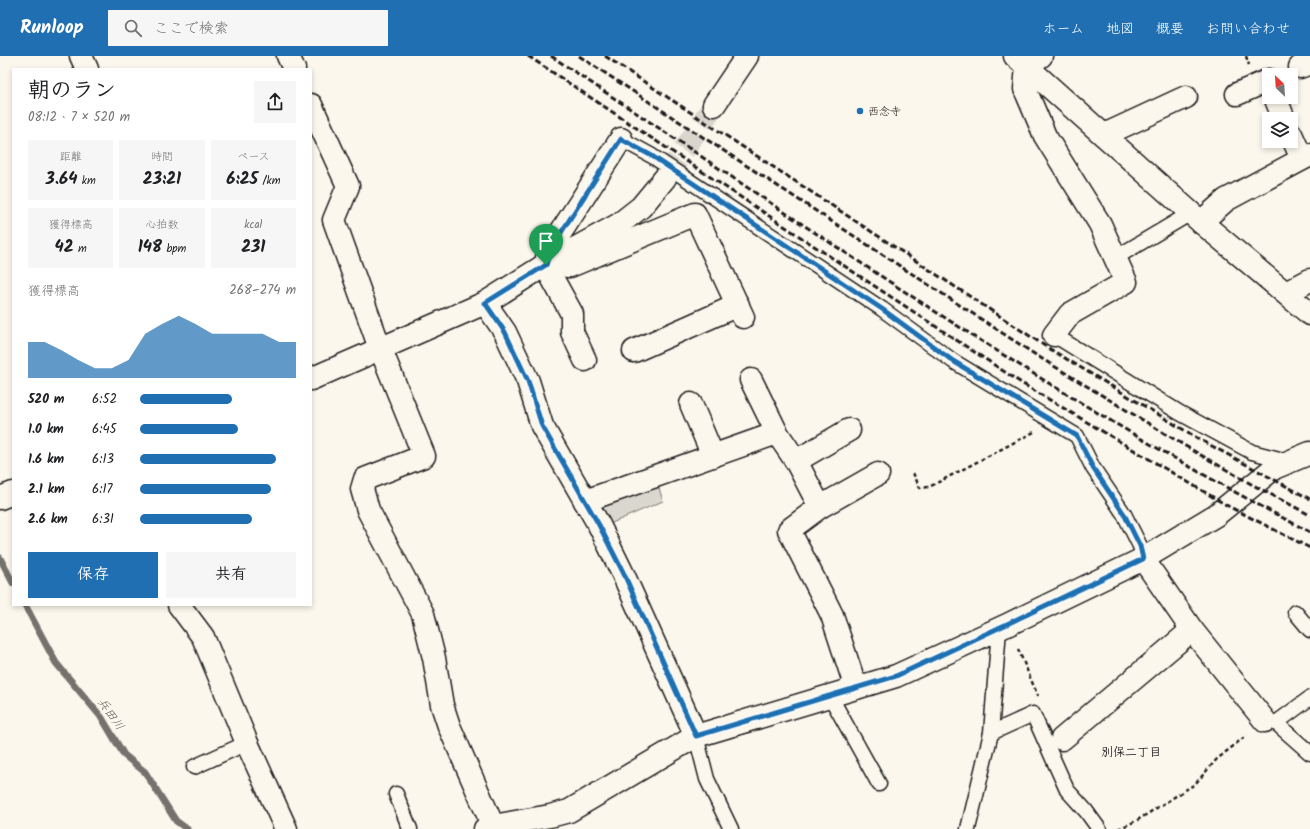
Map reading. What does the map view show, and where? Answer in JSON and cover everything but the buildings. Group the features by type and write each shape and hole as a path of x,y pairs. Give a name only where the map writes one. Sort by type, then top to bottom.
{"street":[{"path":"81,56 87,68"},
{"path":"288,56 294,68"},
{"path":"714,105 747,56"},
{"path":"1028,59 1104,135 1196,217 1310,314"},
{"path":"1028,59 1025,89 1045,136 1100,224 1126,282 1070,314 1054,335"},
{"path":"1237,94 1262,85"},
{"path":"1104,135 1186,97"},
{"path":"312,107 348,186 334,220 381,349 424,456 364,479 362,488 368,510 423,614 434,658 442,705 489,828 553,823 569,811 696,736 896,676 1143,559 1216,515 1274,468 1310,453"},
{"path":"585,360 572,332 572,314 546,265 550,250 621,139"},
{"path":"1196,217 1306,157 1298,145"},
{"path":"312,379 485,303 546,265 618,225 665,186 638,222 570,266"},
{"path":"546,265 570,266 695,214 741,311 634,351"},
{"path":"1286,293 1310,280"},
{"path":"485,303 505,332 528,381 542,426 599,525 624,574 696,736"},
{"path":"751,380 777,433 796,461 820,508"},
{"path":"691,404 714,456"},
{"path":"796,461 849,430"},
{"path":"585,501 777,433"},
{"path":"856,688 832,615 789,530 820,508 878,474"},
{"path":"0,498 12,493"},
{"path":"1143,559 1192,630 1271,722"},
{"path":"180,606 203,637 247,743 286,829"},
{"path":"1062,739 1192,630"}],"lane":[{"path":"621,139 652,156 882,309 953,361 1077,436 1093,468 1124,514 1140,546 1143,559"},
{"path":"1115,258 1196,217"},
{"path":"1054,335 1180,412 1252,452 1288,462"},
{"path":"1295,612 1310,630"},
{"path":"968,829 991,733 999,628"},
{"path":"830,696 880,784"},
{"path":"1310,698 1271,722 1310,753"},
{"path":"991,733 1033,714 1067,790 1086,811 1099,829"},
{"path":"696,736 707,779 731,829"},
{"path":"194,767 247,743"},
{"path":"396,794 410,829"}],"path":[{"path":"913,473 920,488 928,487 1054,422"},
{"path":"1118,829 1136,821 1195,784 1217,759 1271,722"}],"shaded area":[{"path":"658,485 663,501 605,526 602,503"}],"waterway":[{"name":"兵田川","path":"0,558 12,581"},
{"name":"兵田川","path":"26,606 56,663 102,718 124,755 145,772 176,821 187,829"}],"tunnel":[{"path":"665,178 714,105"}],"railway":[{"path":"528,56 1023,384 1228,506 1310,548"},
{"path":"551,56 831,243 1019,365 1212,479 1310,532"},
{"path":"579,56 1039,357 1192,450 1253,485 1310,515"},
{"path":"605,56 1045,346 1199,439 1310,499"}],"place":[{"name":"西念寺","path":"860,111"}],"district":[{"name":"別保二丁目","path":"1131,752"}],"route":[{"path":"621,139 652,156 882,309 953,361 1077,436 1093,468 1124,514 1140,546 1143,559 896,676 696,736 624,574 599,525 542,426 528,381 505,332 485,303 546,265 550,250 621,139"}]}
